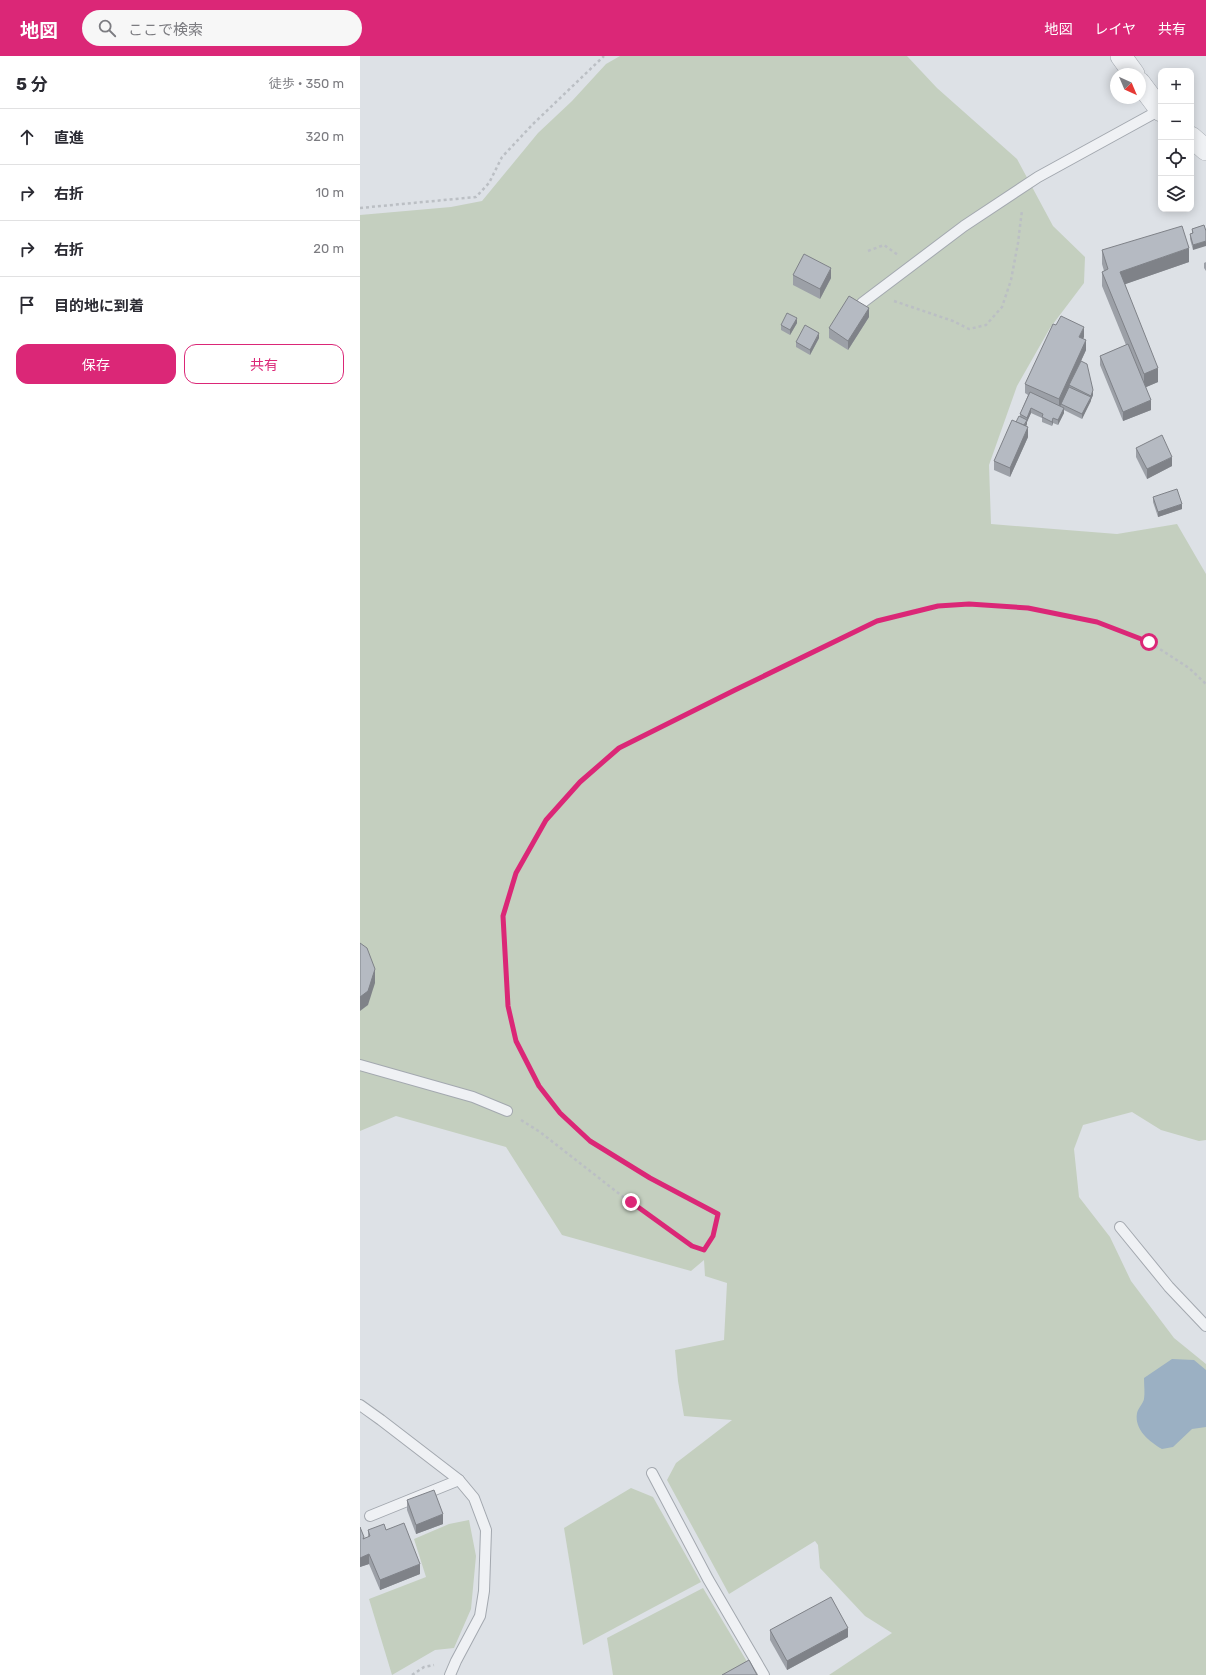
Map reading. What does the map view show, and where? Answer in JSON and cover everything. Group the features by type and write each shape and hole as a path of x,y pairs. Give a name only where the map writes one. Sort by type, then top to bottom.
{"street":[{"path":"1121,56 1130,68"},
{"path":"1146,91 1158,108"},
{"path":"1194,140 1206,150"}],"lane":[{"path":"862,303 964,226 1038,177 1158,112"},
{"path":"360,1064 473,1097 507,1111"},
{"path":"1120,1227 1169,1287 1206,1326"},
{"path":"360,1405 382,1420 458,1480 474,1498 486,1530 484,1592 480,1616 450,1675"},
{"path":"652,1473 708,1579 764,1675"},
{"path":"370,1516 458,1480"}],"path":[{"path":"360,208 476,197 489,183 502,157 533,124 604,56"},
{"path":"875,294 954,321 970,329 986,324 1002,307 1011,280 1018,242 1025,186"},
{"path":"868,251 884,245 910,266"},
{"path":"507,1111 540,1132 619,1194 692,1246 704,1250 713,1236 718,1214 650,1178 590,1141 560,1113 539,1086 516,1041 508,1006 503,916 516,873 546,820 580,782 619,748 877,621 938,606 969,604 1028,608 1097,622 1149,642 1189,668 1206,684"}],"green space":[{"path":"620,56 907,56 937,88 1017,159 1053,226 1085,257 1084,283 1050,328 1017,386 989,465 991,524 1117,534 1177,524 1206,574 1206,1140 1199,1141 1161,1130 1132,1112 1083,1125 1074,1149 1079,1197 1110,1237 1131,1281 1174,1338 1206,1364 1206,1675 829,1675 892,1633 865,1616 820,1568 818,1545 815,1541 729,1594 667,1480 676,1463 732,1420 684,1416 678,1381 675,1350 724,1340 727,1283 705,1276 704,1260 691,1271 562,1235 506,1147 396,1116 360,1131 360,215 451,207 482,201 538,133 572,101 606,64"},
{"path":"631,1488 653,1497 701,1582 583,1645 564,1528"},
{"path":"469,1520 476,1556 471,1609 454,1648 435,1650 392,1675 369,1599 426,1577 414,1539 449,1524"},
{"path":"703,1588 755,1675 613,1675 607,1638"}],"water":[{"path":"1172,1359 1194,1360 1206,1370 1206,1427 1192,1429 1173,1447 1162,1449 1148,1439 1140,1430 1137,1413 1144,1399 1144,1378"}],"building":[{"path":"1204,225 1206,231 1206,241 1193,245 1190,234 1193,233 1192,229"},
{"path":"1182,226 1189,248 1120,272 1158,368 1144,374 1102,272 1108,269 1102,250"},
{"path":"804,254 831,268 820,289 793,275"},
{"path":"849,296 869,308 848,341 829,328"},
{"path":"787,313 797,318 790,330 781,325"},
{"path":"1061,316 1084,327 1079,337 1086,340 1059,399 1025,384 1053,324 1056,325"},
{"path":"805,325 819,333 810,350 796,342"},
{"path":"1128,344 1151,400 1123,412 1100,356"},
{"path":"1081,361 1087,364 1093,390 1091,396 1069,385"},
{"path":"1069,387 1091,397 1082,414 1061,404"},
{"path":"1030,392 1064,408 1058,420 1053,418 1052,422 1042,417 1043,414 1031,408 1027,418 1020,414"},
{"path":"1019,416 1027,420 1024,425 1016,422"},
{"path":"1012,420 1028,427 1010,468 994,461"},
{"path":"1162,435 1172,457 1147,469 1136,448"},
{"path":"1177,489 1182,504 1158,512 1153,497"},
{"path":"360,943 367,948 375,969 368,991 360,997"},
{"path":"434,1490 443,1514 416,1525 407,1500"},
{"path":"404,1523 420,1564 380,1580 369,1554 360,1558 360,1527 364,1537 363,1539 370,1536 368,1530 384,1524 386,1530"},
{"path":"831,1597 848,1628 787,1661 770,1630"},
{"path":"749,1660 757,1675 722,1675"}],"route":[{"path":"631,1202 692,1246 704,1250 713,1236 718,1214 650,1178 590,1141 560,1113 539,1086 516,1041 508,1006 503,916 516,873 546,820 580,782 619,748 877,621 938,606 969,604 1028,608 1097,622 1149,642"}]}
